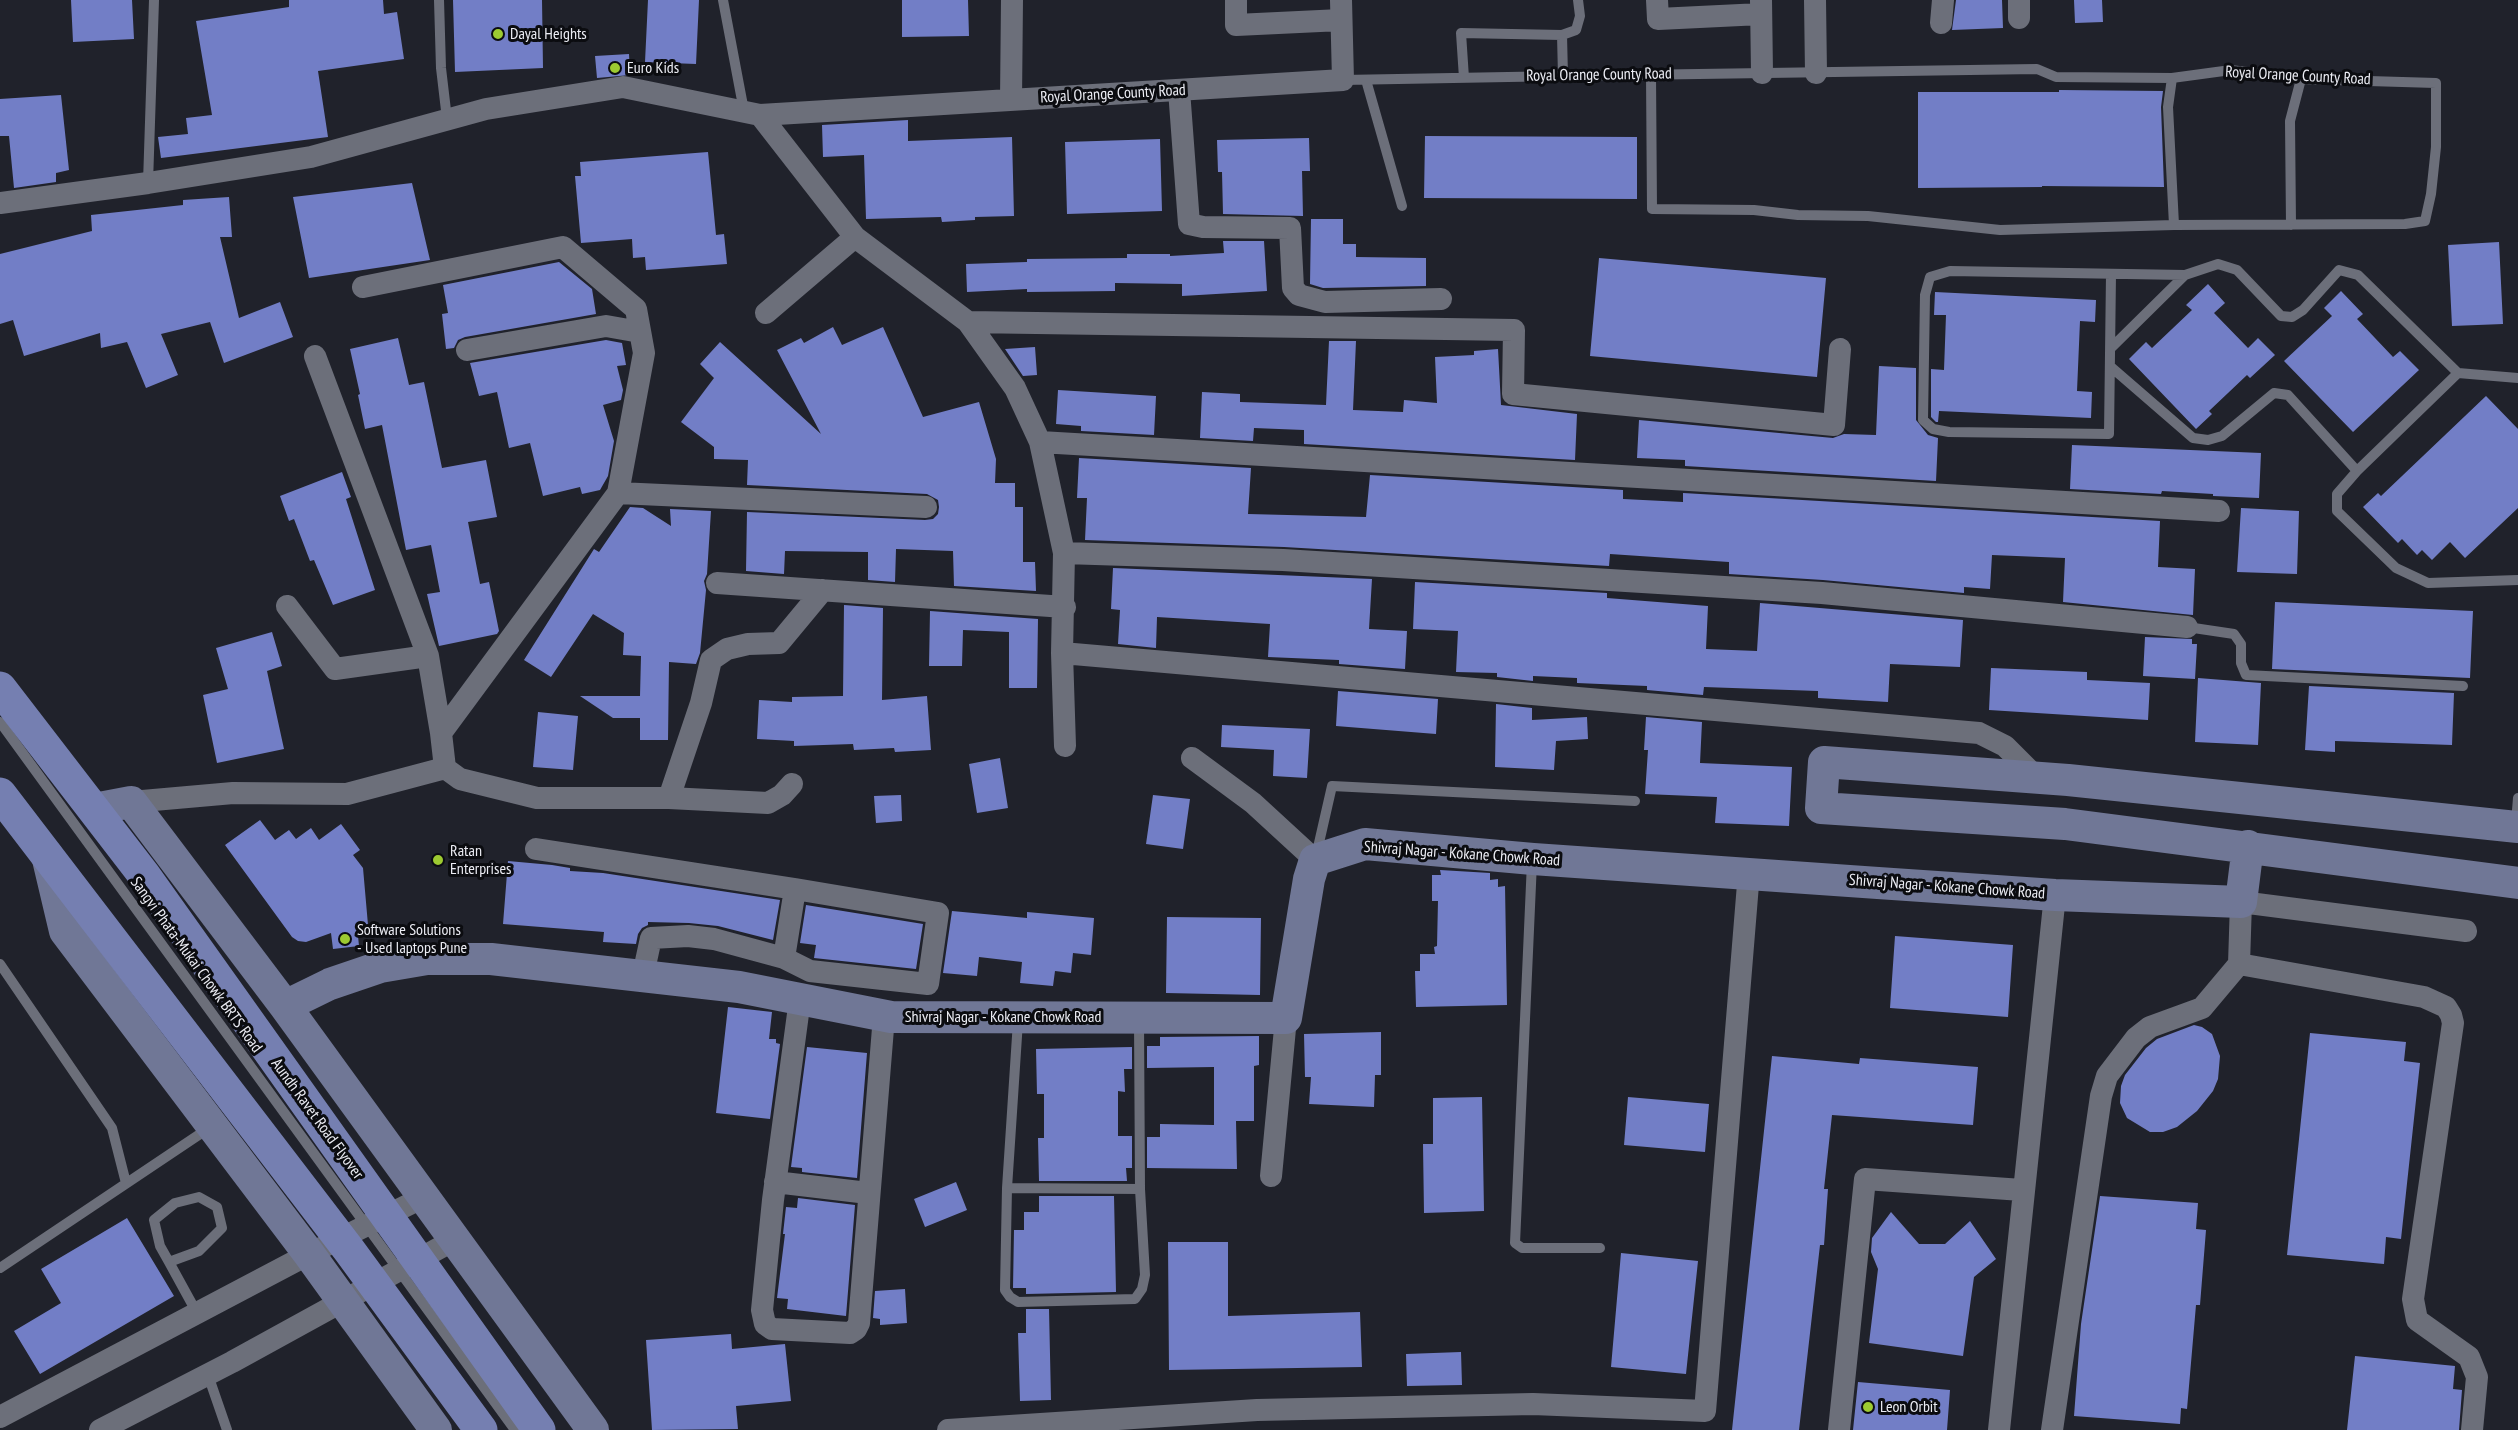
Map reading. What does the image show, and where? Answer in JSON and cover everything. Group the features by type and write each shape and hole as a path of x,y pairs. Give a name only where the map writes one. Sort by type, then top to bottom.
{"main road":[{"name":"Aundh Ravet Road Flyover","path":"0,688 144,875 539,1430"},
{"path":"0,794 349,1250 481,1430"}],"street":[{"path":"1011,100 1012,0"},
{"path":"1236,0 1236,25 1341,10 1343,80"},
{"path":"1657,0 1658,19 1761,7 1762,73"},
{"path":"1815,0 1816,73"},
{"path":"1941,23 1943,0"},
{"name":"Royal Orange County Road","path":"0,203 148,183 311,157 486,109 623,87 752,113 1343,80"},
{"path":"1179,90 1188,225 1290,228 1293,288 1299,295 1325,302 1441,299"},
{"path":"752,113 787,146 855,237 968,322 1015,388 1040,442 1064,553 1065,607 1062,653 1065,746"},
{"path":"766,313 855,237"},
{"path":"363,287 563,247 636,309 644,353 618,493 441,733"},
{"path":"968,322 1514,330 1513,394 1834,425 1840,350"},
{"path":"467,350 606,326 640,332"},
{"path":"315,356 428,656 445,768 460,779 537,798 669,798 768,803 782,795 792,784"},
{"path":"1040,442 2219,511"},
{"path":"618,493 926,507"},
{"path":"1064,553 1294,561 1822,592 2187,627"},
{"path":"717,583 1065,607"},
{"path":"669,798 701,703 711,660 727,649 748,644 778,643 823,591"},
{"path":"287,606 335,669 428,656"},
{"path":"1062,653 1979,733 2005,746 2037,778"},
{"path":"1192,758 1252,803 1315,860 1309,879 1286,1018 1271,1176"},
{"path":"2517,817 2225,797 2068,780 1824,762 1821,808 2065,824 2248,846 2518,883"},
{"path":"94,809 131,802 234,793 347,794 445,768"},
{"path":"2065,824 2068,780"},
{"path":"131,802 285,1006 422,1198 593,1430"},
{"name":"Shivraj Nagar - Kokane Chowk Road","path":"1315,860 1365,844 1533,859 1749,872 2055,895 2241,902"},
{"path":"2052,1430 2101,1096 2107,1076 2136,1038 2150,1027 2202,1008 2239,964 2241,902 2248,846"},
{"path":"536,849 938,913 928,984 810,971 784,958 714,939 688,936 651,938 643,975"},
{"path":"47,855 65,931 309,1254 342,1303 436,1430"},
{"path":"948,1430 1293,1409 1533,1404 1705,1420 1749,872"},
{"path":"784,958 795,889"},
{"path":"1999,1430 2022,1190 2055,895"},
{"path":"2241,902 2466,931"},
{"name":"Shivraj Nagar - Kokane Chowk Road","path":"285,1006 330,984 380,967 427,959 491,959 739,987 884,1016 1286,1018"},
{"path":"2239,964 2424,997 2446,1007 2451,1015 2453,1023 2413,1299 2417,1320 2469,1357 2477,1377 2472,1430"},
{"path":"800,999 775,1182 762,1310 765,1324 772,1329 850,1333 856,1329 861,1316 868,1193 884,1016"},
{"path":"1839,1430 1865,1179 2022,1190"},
{"path":"775,1182 868,1193"},
{"path":"0,1417 309,1254 422,1198"},
{"path":"100,1430 208,1375 454,1240"}],"lane":[{"path":"148,183 154,0"},
{"path":"439,0 441,68 447,119"},
{"path":"723,0 752,113"},
{"path":"1464,78 1461,33 1562,35 1576,30 1580,16 1578,0"},
{"path":"1562,35 1563,76"},
{"name":"Royal Orange County Road","path":"1343,80 2037,69 2056,77 2172,78 2231,70 2301,79 2436,83 2436,147 2425,221 2405,224 2291,225"},
{"path":"1651,75 1652,209 1754,210 1798,215 1868,216 2000,230 2174,225 2291,225 2290,120 2301,79"},
{"path":"2172,78 2168,107 2174,225"},
{"path":"1366,80 1402,206"},
{"path":"2111,274 2109,434 1949,432 1933,429 1923,420 1925,295 1930,277 1950,271 2185,275 2218,264 2238,270 2281,315 2292,317 2303,310 2339,270 2358,275 2458,373 2518,378"},
{"path":"2111,348 2185,275"},
{"path":"2111,368 2193,438 2208,440 2222,436 2274,393 2288,395 2357,471"},
{"path":"2458,373 2357,471 2337,494 2337,511 2396,568 2428,583 2518,580"},
{"path":"2187,627 2234,634 2241,644 2241,663 2246,675 2463,686"},
{"name":"Sangvi Phata-Mukai Chowk BRTS Road","path":"0,722 515,1430"},
{"path":"1315,860 1332,786 1635,801"},
{"path":"1533,859 1515,1243 1522,1248 1600,1248"},
{"path":"0,964 112,1128 126,1183"},
{"path":"1018,1017 1007,1188 1005,1290 1018,1302 1135,1299 1142,1289 1145,1275 1140,1189 1139,1017"},
{"path":"0,1268 212,1126"},
{"path":"1007,1188 1140,1189"},
{"path":"169,1262 199,1251 222,1228 217,1207 199,1197 175,1203 154,1220 160,1246 197,1313"},
{"path":"208,1375 227,1430"}],"building":[{"path":"71,0 132,0 134,39 73,42"},
{"path":"289,0 383,0 384,14 397,12 404,59 318,71 328,137 161,158 158,137 188,134 186,118 212,115 196,21 289,7"},
{"name":"Dayal Heights","path":"453,0 542,0 543,68 455,72"},
{"path":"648,0 699,0 696,64 645,62"},
{"path":"902,0 968,0 969,36 902,37"},
{"path":"1956,0 2002,0 2003,28 1952,30"},
{"path":"2074,0 2102,0 2103,22 2075,23"},
{"path":"629,54 630,75 597,78 595,56"},
{"path":"2059,90 2163,91 2161,107 2164,187 1918,188 1918,92 2059,92"},
{"path":"61,95 69,170 56,173 56,182 14,188 9,136 0,136 0,99"},
{"path":"908,120 908,141 1012,137 1014,216 975,217 975,220 942,222 941,217 866,219 864,155 823,157 822,125"},
{"path":"1425,136 1637,137 1637,199 1424,198"},
{"path":"1309,138 1310,171 1302,171 1303,216 1223,214 1222,172 1218,172 1217,140"},
{"path":"1160,139 1162,211 1067,214 1065,142"},
{"path":"708,152 716,235 724,234 727,264 646,270 645,257 633,258 632,239 581,243 575,176 581,176 580,162"},
{"path":"412,183 430,260 309,278 293,197"},
{"path":"229,197 232,237 220,237 239,318 280,302 293,337 224,363 210,322 161,334 178,375 146,388 127,342 101,348 100,333 24,356 13,320 0,324 0,254 92,231 91,215 183,205 183,200"},
{"path":"1311,219 1343,219 1343,244 1356,244 1356,257 1426,258 1426,286 1323,288 1310,284"},
{"path":"1223,241 1264,241 1267,291 1182,296 1182,284 1115,283 1115,291 1027,292 1027,289 967,292 966,264 1027,262 1027,259 1127,258 1127,254 1170,254 1170,256 1224,253"},
{"path":"2499,242 2503,324 2452,326 2448,245"},
{"path":"1599,258 1826,278 1817,377 1590,356"},
{"path":"559,262 592,289 596,314 465,337 458,340 454,348 446,349 442,314 448,313 443,285"},
{"path":"2208,284 2225,303 2214,313 2248,348 2258,338 2275,355 2250,378 2247,375 2209,411 2212,414 2196,429 2129,359 2146,342 2152,348 2192,310 2186,305"},
{"path":"2341,291 2363,314 2357,319 2393,357 2400,351 2419,370 2353,432 2284,361 2332,316 2324,308"},
{"path":"1935,292 2096,300 2095,322 2080,321 2077,391 2092,392 2091,418 1939,411 1938,422 1936,422 1931,417 1931,369 1944,370 1946,315 1934,315"},
{"path":"833,327 842,345 883,327 923,417 979,402 996,459 995,483 1015,483 1015,507 1023,507 1023,562 1035,562 1036,591 954,586 953,551 896,549 895,582 868,580 868,552 785,551 784,574 746,571 747,512 925,520 933,519 938,514 938,500 927,494 747,485 748,460 714,459 714,447 681,422 714,378 700,364 720,342 821,434 777,350 801,338 804,343"},
{"path":"398,338 409,385 424,382 442,468 486,460 497,517 468,522 480,584 489,582 499,631 497,634 439,646 427,594 440,592 431,545 406,550 382,425 365,429 350,349"},
{"path":"606,340 622,343 626,365 617,366 623,390 621,400 603,405 614,441 608,476 600,490 582,494 580,487 543,496 530,443 509,448 497,392 479,396 470,363"},
{"path":"1329,341 1356,341 1353,410 1403,412 1404,400 1437,403 1435,357 1474,355 1474,351 1498,349 1501,405 1577,414 1575,460 1304,444 1304,430 1254,428 1253,441 1200,438 1202,392 1240,394 1240,402 1326,405"},
{"path":"1035,347 1037,375 1023,376 1005,349"},
{"path":"1879,366 1916,368 1916,420 1928,435 1938,438 1936,481 1685,466 1685,460 1637,458 1639,420 1833,438 1844,434 1876,435"},
{"path":"1058,390 1156,396 1154,435 1081,431 1081,426 1056,424"},
{"path":"2486,396 2518,429 2518,508 2465,558 2450,542 2432,560 2422,550 2417,555 2402,539 2398,543 2363,507 2378,493 2381,496"},
{"path":"2072,445 2261,453 2259,498 2162,491 2161,494 2070,489"},
{"path":"1079,458 1251,468 1248,514 1366,517 1370,475 1623,490 1623,499 1683,502 1683,493 2160,521 2158,567 2195,569 2193,615 2063,602 2065,558 1992,555 1990,589 1964,587 1964,593 1729,574 1729,562 1610,554 1609,566 1284,547 1085,540 1087,498 1077,498"},
{"path":"342,472 351,497 346,499 375,590 333,605 314,560 310,561 294,519 289,521 280,496"},
{"path":"630,507 643,508 671,526 670,509 711,511 700,653 696,664 669,662 668,740 640,740 640,718 613,718 580,696 640,696 641,656 623,655 624,633 593,614 551,677 524,660 594,549 599,552"},
{"path":"2241,508 2299,511 2297,574 2237,572"},
{"path":"1113,568 1372,579 1369,629 1407,631 1405,669 1339,664 1339,660 1268,657 1270,624 1157,617 1156,648 1118,644 1120,610 1111,609"},
{"path":"1415,582 1607,593 1607,598 1708,606 1706,649 1757,651 1760,603 1963,620 1960,667 1890,664 1888,702 1818,698 1818,691 1704,687 1703,695 1647,690 1647,686 1577,683 1577,678 1533,676 1533,681 1497,677 1497,673 1456,672 1458,631 1413,629"},
{"path":"2275,602 2473,611 2470,678 2272,669"},
{"path":"844,605 883,608 882,700 927,696 931,750 895,752 894,748 854,750 853,744 794,746 794,741 757,739 759,700 792,702 792,697 843,696"},
{"path":"930,611 1038,619 1037,688 1009,688 1009,632 963,630 962,666 929,666"},
{"path":"272,632 282,666 267,671 284,749 217,763 203,695 228,689 216,648"},
{"path":"2145,637 2192,639 2192,644 2197,644 2195,679 2143,676"},
{"path":"1991,668 2087,672 2087,680 2150,683 2148,720 1989,710"},
{"path":"2198,678 2261,683 2258,745 2195,742"},
{"path":"2309,686 2454,693 2452,745 2335,741 2335,752 2305,750"},
{"path":"1338,691 1438,699 1436,734 1336,726"},
{"path":"1496,704 1532,708 1532,720 1587,717 1588,739 1556,741 1554,770 1495,767"},
{"path":"538,712 578,716 573,770 533,767"},
{"path":"1646,717 1702,722 1700,763 1792,767 1789,826 1715,823 1717,797 1645,794 1648,750 1644,750"},
{"path":"1222,725 1310,729 1307,778 1273,776 1274,750 1221,747"},
{"path":"1000,758 1008,808 977,813 969,764"},
{"path":"901,795 902,821 876,823 874,796"},
{"path":"1153,795 1190,799 1183,849 1146,844"},
{"path":"260,820 275,840 289,830 296,839 311,828 319,840 341,824 360,850 353,855 363,868 368,925 357,926 359,946 333,949 331,933 306,942 292,937 225,845"},
{"path":"508,861 552,865 570,868 570,871 603,873 780,900 773,940 718,926 648,922 648,925 638,934 636,944 603,942 604,932 503,924"},
{"path":"1440,870 1490,873 1490,880 1498,879 1498,887 1505,886 1507,1005 1416,1007 1415,971 1420,971 1420,954 1435,954 1434,947 1437,946 1438,901 1432,901 1432,875 1441,875"},
{"path":"806,905 923,924 916,969 814,958 816,945 800,943"},
{"path":"952,911 1027,918 1027,912 1094,918 1091,955 1073,953 1071,973 1055,971 1053,986 1020,983 1022,962 979,957 977,976 943,973"},
{"path":"1167,917 1261,918 1260,995 1166,993"},
{"path":"1895,936 2013,945 2008,1017 1890,1008"},
{"path":"728,1007 772,1012 769,1039 776,1039 776,1043 780,1044 770,1119 716,1113"},
{"path":"2194,1025 2212,1034 2220,1056 2218,1079 2213,1091 2197,1111 2177,1127 2163,1132 2150,1132 2127,1118 2120,1103 2121,1086 2125,1075 2146,1048 2157,1039"},
{"path":"1381,1032 1381,1075 1375,1075 1374,1107 1309,1104 1311,1077 1305,1077 1304,1034"},
{"path":"2310,1033 2406,1042 2404,1061 2420,1063 2401,1239 2386,1237 2384,1264 2287,1255"},
{"path":"1259,1036 1259,1065 1254,1066 1254,1121 1236,1121 1237,1169 1147,1168 1147,1137 1160,1137 1160,1124 1214,1125 1214,1067 1147,1068 1147,1046 1160,1046 1160,1037"},
{"path":"807,1047 867,1053 857,1178 802,1172 802,1168 791,1167"},
{"path":"1132,1047 1132,1069 1124,1069 1125,1092 1118,1091 1118,1136 1132,1136 1132,1168 1126,1168 1127,1181 1039,1181 1038,1138 1044,1138 1044,1094 1037,1094 1036,1049"},
{"path":"1772,1056 1859,1064 1860,1058 1978,1067 1973,1125 1832,1115 1824,1189 1828,1189 1824,1245 1820,1245 1799,1430 1732,1430"},
{"path":"1482,1097 1484,1211 1424,1213 1423,1144 1433,1144 1433,1098"},
{"path":"1628,1097 1709,1104 1705,1152 1624,1145"},
{"path":"956,1182 967,1210 925,1227 914,1199"},
{"path":"1039,1196 1114,1196 1116,1292 1026,1294 1026,1288 1013,1288 1014,1230 1024,1230 1024,1212 1039,1212"},
{"path":"2100,1196 2198,1203 2196,1229 2206,1230 2200,1305 2196,1305 2187,1409 2181,1408 2180,1424 2074,1416 2081,1324"},
{"path":"798,1198 855,1205 846,1316 787,1309 788,1299 777,1298 786,1207 797,1208"},
{"path":"1891,1212 1919,1244 1945,1244 1970,1221 1996,1259 1974,1277 1963,1356 1869,1343 1878,1269 1871,1252 1872,1238"},
{"path":"127,1218 174,1296 40,1374 14,1331 61,1303 41,1269"},
{"path":"1168,1242 1228,1242 1228,1316 1360,1312 1362,1367 1169,1370"},
{"path":"1621,1253 1698,1261 1686,1374 1611,1367"},
{"path":"905,1289 907,1323 880,1325 880,1319 873,1318 875,1291"},
{"path":"1026,1309 1049,1309 1051,1400 1020,1401 1018,1333 1026,1333"},
{"path":"731,1334 732,1349 785,1344 791,1401 736,1406 738,1429 652,1430 646,1340"},
{"path":"1461,1352 1462,1385 1407,1386 1406,1354"},
{"path":"2355,1356 2455,1366 2453,1389 2462,1390 2459,1430 2347,1430"},
{"path":"1858,1382 1950,1390 1947,1430 1853,1430"}],"place":[{"name":"Dayal Heights","path":"498,34"},
{"name":"Euro Kids","path":"615,68"},
{"name":"Ratan Enterprises","path":"438,860"},
{"name":"Software Solutions - Used laptops Pune","path":"345,939"},
{"name":"Leon Orbit","path":"1868,1407"}]}
